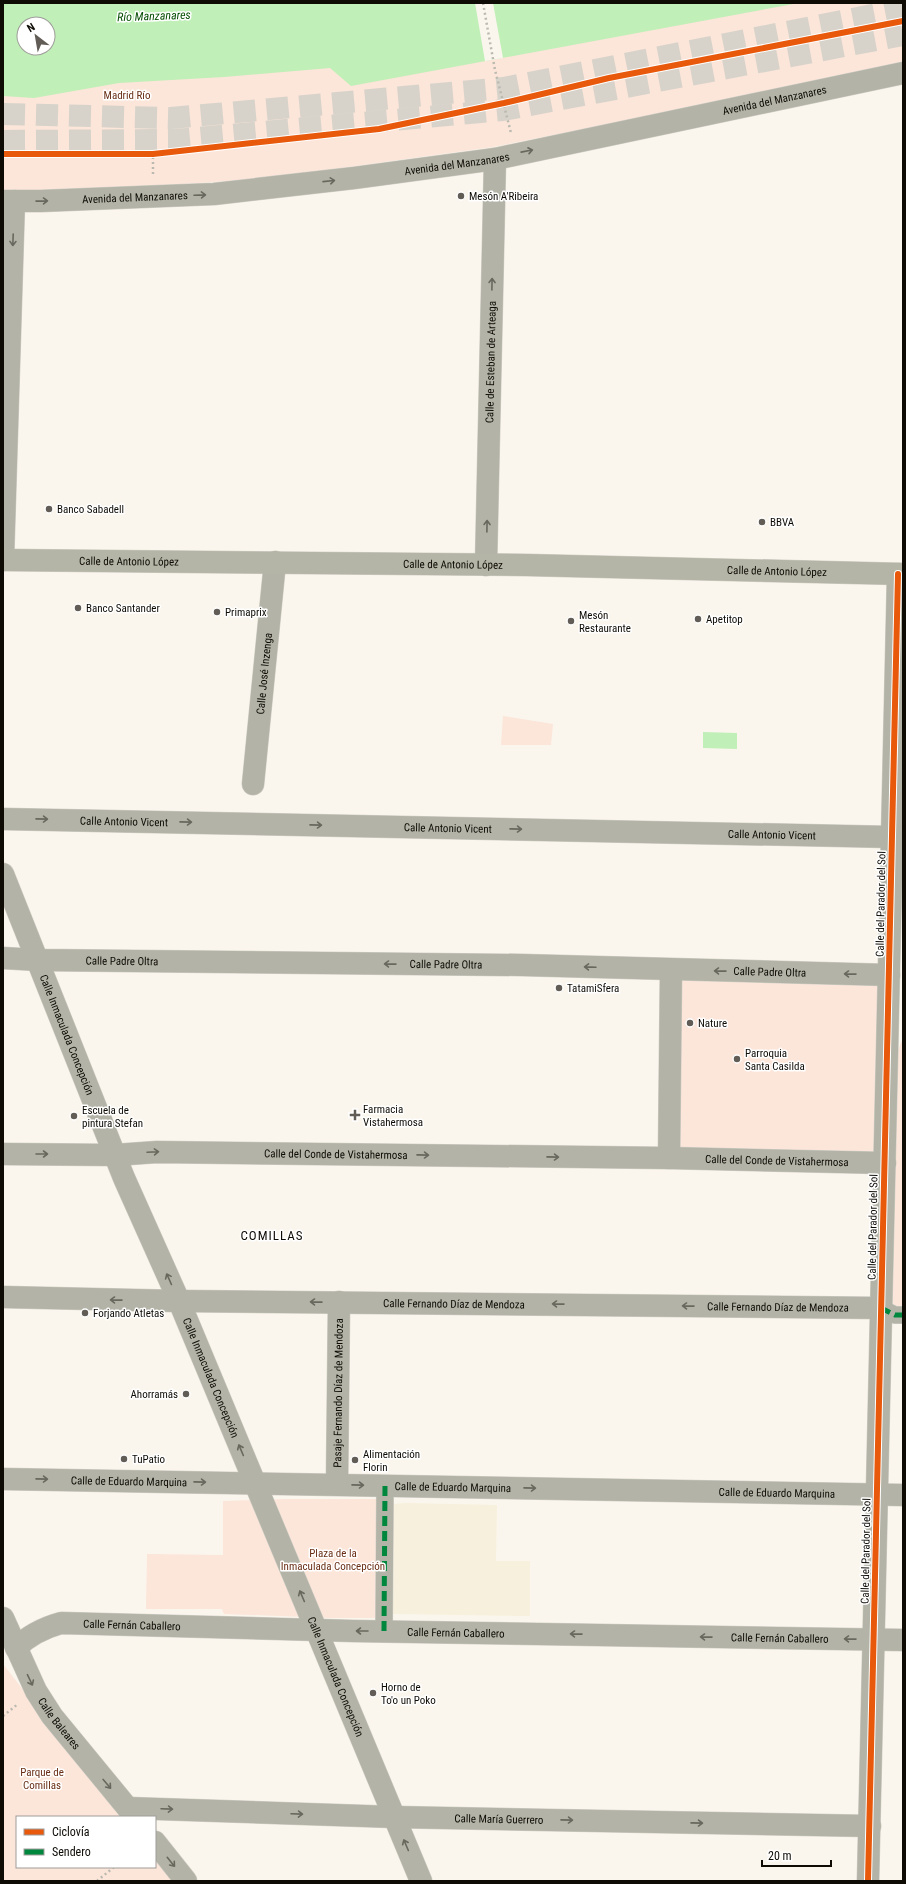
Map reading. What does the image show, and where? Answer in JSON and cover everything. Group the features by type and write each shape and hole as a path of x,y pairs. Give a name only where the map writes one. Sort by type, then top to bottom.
{"main road":[{"name":"Calle de Antonio López","path":"3,560 486,565 901,574"}],"street":[{"name":"Avenida del Manzanares","path":"9,201 214,194 354,178 495,158 903,73"},
{"name":"Calle de Esteban de Arteaga","path":"486,565 495,158"},
{"path":"3,560 9,201"},
{"name":"Calle José Inzenga","path":"253,784 275,562"},
{"name":"Calle del Parador del Sol","path":"868,1881 885,1163 894,1113 889,975 897,890 892,837 901,574"},
{"name":"Calle Antonio Vicent","path":"3,819 892,837"},
{"name":"Calle Inmaculada Concepción","path":"3,874 115,1155 179,1301 421,1881"},
{"name":"Calle Padre Oltra","path":"3,958 38,960 522,965 889,975"},
{"path":"669,1158 671,970"},
{"name":"Calle del Conde de Vistahermosa","path":"3,1154 115,1155 157,1152 669,1158 885,1163"},
{"name":"Calle Fernando Díaz de Mendoza","path":"3,1297 179,1301 881,1308 894,1316 903,1316"},
{"name":"Pasaje Fernando Díaz de Mendoza","path":"337,1484 339,1302"},
{"name":"Calle de Eduardo Marquina","path":"3,1479 903,1495"},
{"path":"384,1631 385,1485"},
{"name":"Calle Baleares","path":"3,1618 36,1691 52,1716 131,1813"},
{"name":"Calle Fernán Caballero","path":"16,1648 24,1640 42,1629 61,1623 317,1630 903,1640"},
{"name":"Calle María Guerrero","path":"131,1813 870,1826"},
{"path":"156,1843 186,1881"}],"path":[{"path":"484,3 495,70 512,137"},
{"path":"496,105 511,101"},
{"path":"145,154 160,153"},
{"path":"97,1881 113,1868"}],"shaded area":[{"path":"394,1504 497,1505 496,1561 530,1561 530,1616 393,1614"}],"green space":[{"name":"Madrid Río","path":"3,3 903,3 903,66 493,147 269,178 54,193 3,191"},
{"path":"503,716 553,724 551,745 501,745"},
{"path":"671,970 889,975 887,1082 901,1042 903,1042 903,1315 881,1308 885,1163 669,1158"},
{"name":"Plaza de la Inmaculada Concepción","path":"286,1499 384,1499 394,1504 393,1563 383,1618 331,1618 224,1614 222,1609 146,1609 147,1554 223,1555 223,1501"},
{"name":"Parque de Comillas","path":"3,1664 121,1816 16,1816 16,1868 156,1868 156,1860 172,1881 3,1881"}],"water":[{"name":"Río Manzanares","path":"3,3 799,3 351,86 330,68 224,77 119,83 34,98 3,96"},
{"path":"703,732 737,733 737,749 703,748"}],"pier":[{"path":"475,3 493,3 503,58 485,61"}],"tunnel":[{"path":"3,114 171,118 504,88 903,9"},
{"path":"3,141 175,140 503,110 903,35"}],"marked path":[{"path":"881,1308 895,1315 903,1315"},
{"path":"384,1631 385,1485"}],"cycle path":[{"path":"3,154 153,154 379,129 504,103 609,78 903,21"},
{"path":"868,1881 898,574"}],"place":[{"name":"Mesón A'Ribeira","path":"461,196"},
{"name":"Banco Sabadell","path":"49,509"},
{"name":"BBVA","path":"762,522"},
{"name":"Banco Santander","path":"78,608"},
{"name":"Primaprix","path":"217,612"},
{"name":"Apetitop","path":"698,619"},
{"name":"Mesón Restaurante","path":"571,621"},
{"name":"TatamiSfera","path":"559,988"},
{"name":"Nature","path":"690,1023"},
{"name":"Parroquia Santa Casilda","path":"737,1059"},
{"name":"Farmacia Vistahermosa","path":"355,1115"},
{"name":"Escuela de pintura Stefan","path":"74,1116"},
{"name":"Forjando Atletas","path":"85,1313"},
{"name":"Ahorramás","path":"186,1394"},
{"name":"TuPatio","path":"124,1459"},
{"name":"Alimentación Florin","path":"355,1460"},
{"name":"Horno de To'o un Poko","path":"373,1693"}],"district":[{"name":"COMILLAS","path":"272,1235"}]}
